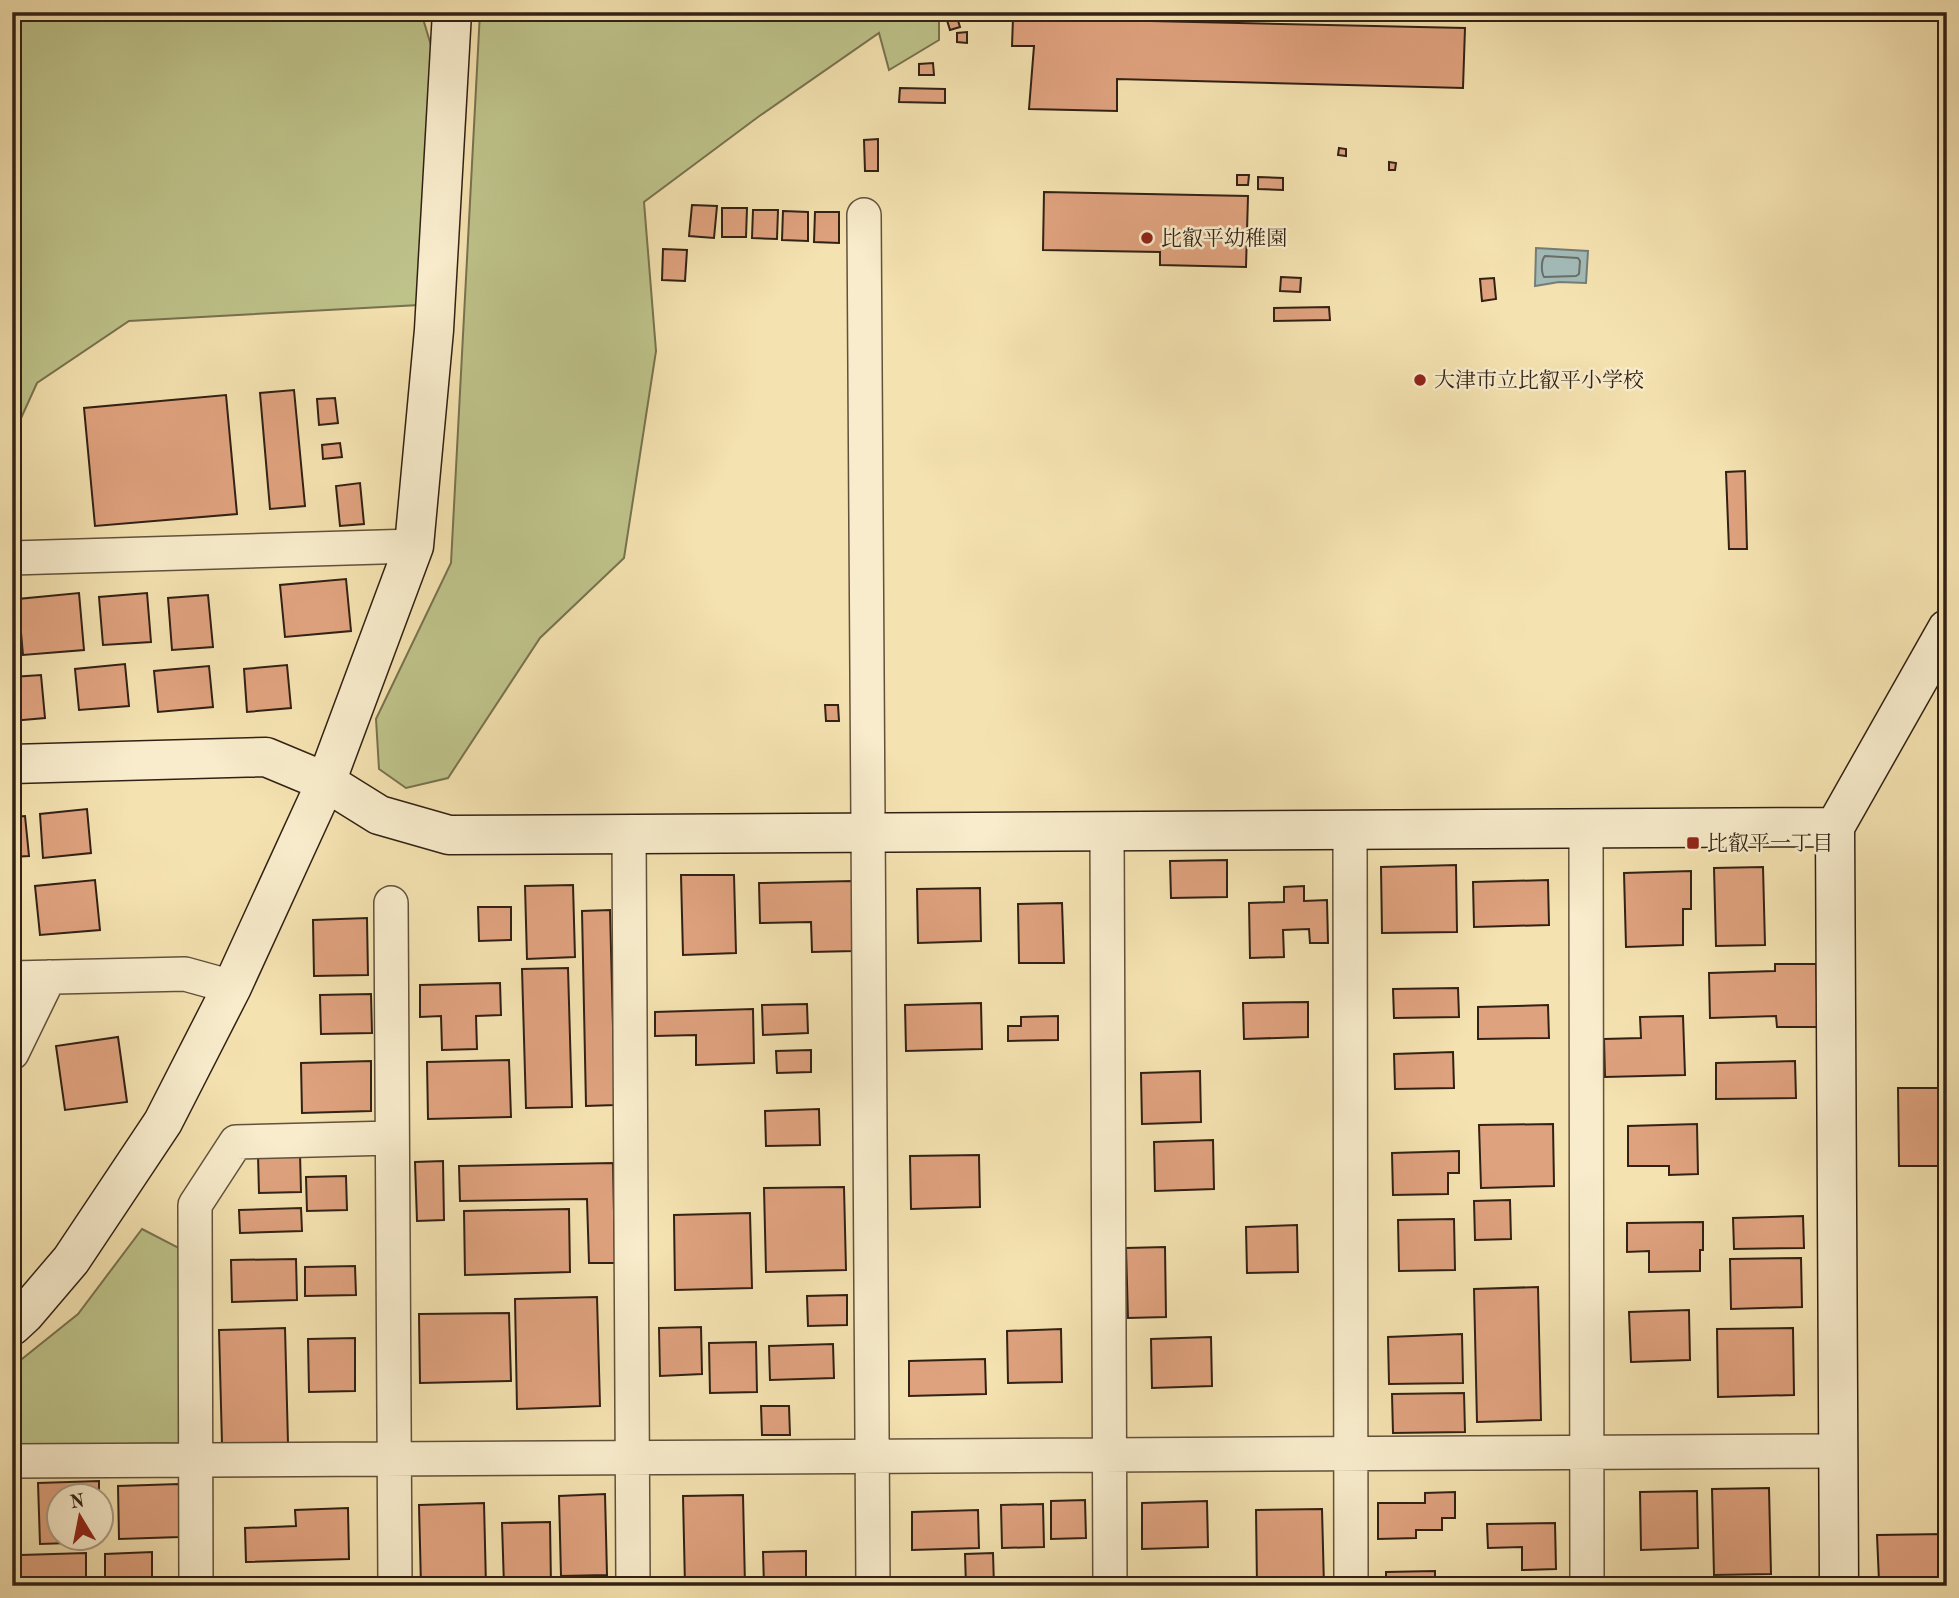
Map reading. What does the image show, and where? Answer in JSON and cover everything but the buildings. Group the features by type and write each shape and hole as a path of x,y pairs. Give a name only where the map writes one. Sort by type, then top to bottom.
{"street":[{"path":"12,1326 71,1260 163,1122 232,987 326,782 414,546 434,330 452,12"},
{"path":"864,215 873,1586"},
{"path":"12,558 414,546"},
{"path":"1839,1586 1835,827 1947,629"},
{"path":"12,764 266,757 326,782 379,815 449,835 1835,827"},
{"path":"1586,828 1587,1586"},
{"path":"1350,829 1351,1586"},
{"path":"1107,831 1110,1586"},
{"path":"629,834 634,1586"},
{"path":"391,902 395,1586"},
{"path":"12,978 185,974 232,987"},
{"path":"12,1054 49,977"},
{"path":"196,1586 195,1205 236,1142 392,1138"},
{"path":"12,1461 1839,1451"}],"green space":[{"path":"12,12 421,12 439,72 419,305 129,321 37,383 12,438"},
{"path":"480,12 939,12 939,40 889,70 879,33 758,117 644,202 656,351 624,558 540,638 448,778 406,788 379,769 376,719 451,563"},
{"path":"142,1229 179,1248 181,1443 12,1446 12,1367 78,1314"}],"water":[{"path":"1536,248 1588,251 1586,283 1559,282 1535,286"}],"place":[{"name":"比叡平幼稚園","path":"1147,238"},
{"name":"大津市立比叡平小学校","path":"1420,380"},
{"name":"比叡平一丁目","path":"1693,843"}]}
